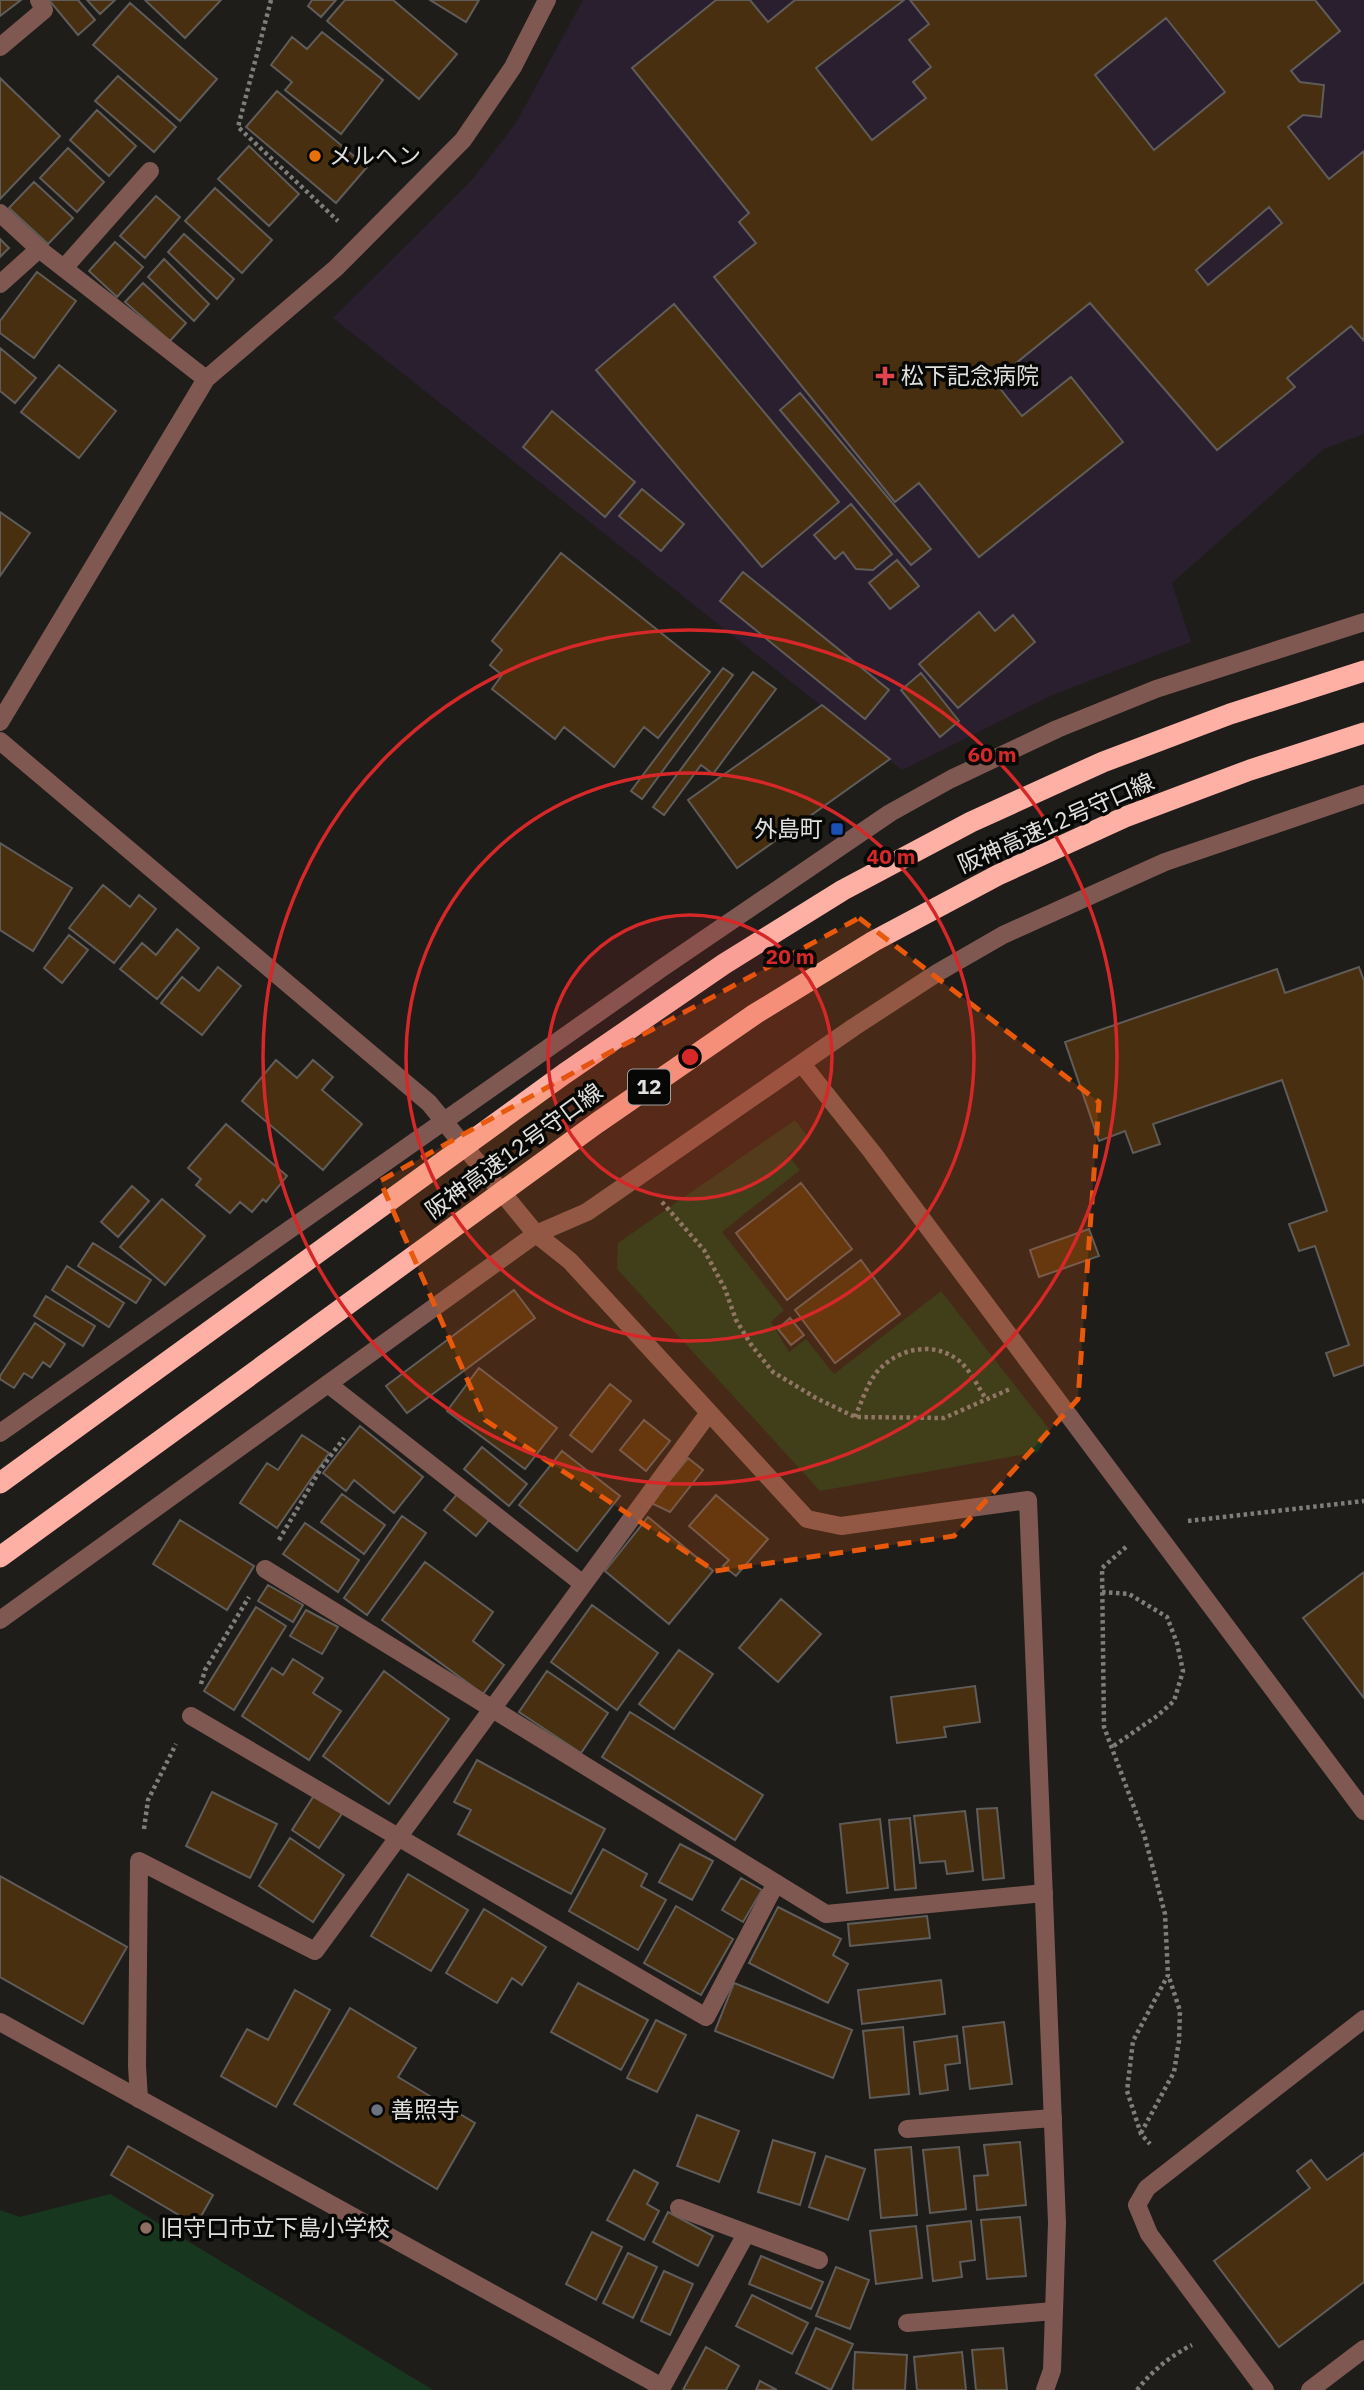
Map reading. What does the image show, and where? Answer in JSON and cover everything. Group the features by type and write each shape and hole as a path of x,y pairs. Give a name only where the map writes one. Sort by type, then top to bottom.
{"highway":[{"name":"阪神高速12号守口線","path":"0,1483 564,1074 724,964 842,890 971,822 1103,762 1230,714 1364,671"},
{"name":"阪神高速12号守口線","path":"0,1557 597,1123 755,1014 874,941 998,875 1125,817 1250,770 1364,733"}],"street":[{"path":"0,47 44,10 39,0"},
{"path":"0,722 206,379 336,268 463,139 513,67 547,0"},
{"path":"64,268 150,171"},
{"path":"0,213 39,249 206,379"},
{"path":"0,284 39,249"},
{"path":"0,1433 662,968 890,813 951,779 1057,729 1156,689 1364,622"},
{"path":"0,741 429,1103 537,1234 570,1261 807,1519 841,1526 1028,1500 1057,2223 1052,2370 1045,2390"},
{"path":"0,1620 537,1234 587,1212 937,973 1003,935 1164,862 1364,794"},
{"path":"802,1064 872,1152 1364,1811"},
{"path":"328,1384 366,1411 583,1584"},
{"path":"139,2099 139,1861 315,1951 708,1414"},
{"path":"265,1569 827,1914 1044,1893"},
{"path":"191,1716 706,2017 776,1883"},
{"path":"1265,2390 1150,2234 1137,2205 1147,2188 1364,2019"},
{"path":"0,2022 661,2389 746,2234"},
{"path":"907,2129 1053,2118"},
{"path":"679,2207 819,2260"},
{"path":"907,2323 1054,2311"},
{"path":"1310,2390 1364,2350"}],"path":[{"path":"271,0 238,127 362,242"},
{"path":"657,1197 704,1250 725,1289 736,1320 773,1372 816,1398 855,1417 944,1418 1040,1377"},
{"path":"855,1417 876,1374 892,1360 912,1349 933,1348 958,1360 986,1399"},
{"path":"139,1861 148,1800 191,1716 205,1670 320,1471 366,1411"},
{"path":"1141,2133 1174,2072 1180,2011 1168,1975 1164,1914 1144,1834 1104,1727 1102,1569 1150,1525 1364,1502"},
{"path":"1102,1592 1129,1594 1167,1616 1177,1643 1182,1671 1174,1701 1112,1747"},
{"path":"1168,1975 1133,2041 1127,2091 1141,2133 1170,2170"},
{"path":"1137,2390 1149,2375 1177,2352 1221,2331"}],"highlighted area":[{"path":"859,918 1099,1102 1078,1399 954,1536 715,1571 485,1420 380,1181 605,1055"}],"shaded area":[{"name":"松下記念病院","path":"583,0 1364,0 1364,434 1324,449 1172,583 1191,642 1055,694 902,770 333,318 472,180 516,123"}],"green space":[{"path":"795,1120 810,1139 788,1155 800,1170 722,1232 784,1310 771,1322 789,1352 806,1339 834,1374 941,1291 1050,1430 1038,1452 820,1491 617,1269 618,1243"},
{"path":"110,2194 433,2390 0,2390 0,2210 20,2217"}],"building":[{"path":"0,0 21,0 0,16"},
{"path":"49,0 78,0 95,20 78,35"},
{"path":"87,0 115,0 100,14"},
{"path":"145,0 221,0 185,38"},
{"path":"312,0 336,0 321,17 308,6"},
{"path":"345,0 393,0 457,54 419,99 327,21"},
{"path":"430,0 479,0 466,22"},
{"path":"716,0 750,0 768,22 795,0 904,0 816,68 872,140 926,98 913,82 931,67 909,40 929,24 910,0 1315,0 1340,31 1291,71 1300,82 1324,85 1321,117 1303,115 1288,127 1329,179 1364,151 1364,341 1351,326 1287,378 1295,387 1217,450 1090,303 994,381 1022,416 1071,377 1123,442 979,557 919,483 895,502 714,277 756,243 739,222 749,213 632,68","holes":["1166,18 1225,92 1154,150 1095,75","1269,207 1282,223 1208,285 1196,270"]},
{"path":"130,3 217,79 180,121 93,45"},
{"path":"322,32 383,80 341,134 285,90 292,82 271,65 292,37 307,49"},
{"path":"118,76 176,127 154,152 95,101"},
{"path":"0,78 60,136 0,199"},
{"path":"277,91 367,167 336,203 246,127"},
{"path":"97,110 136,146 109,176 70,140"},
{"path":"249,146 299,194 269,226 218,179"},
{"path":"68,148 104,182 77,212 40,178"},
{"path":"34,182 73,218 48,244 9,208"},
{"path":"215,188 272,240 242,273 185,221"},
{"path":"156,196 180,217 145,258 120,236"},
{"path":"184,234 234,279 217,299 168,252"},
{"path":"0,239 9,248 0,257"},
{"path":"115,242 143,267 117,297 89,271"},
{"path":"164,259 209,304 194,321 148,277"},
{"path":"37,272 76,301 34,358 0,333 0,321"},
{"path":"143,283 186,323 170,341 125,302"},
{"path":"674,304 839,502 762,567 596,370"},
{"path":"0,348 36,378 15,403 0,391"},
{"path":"59,365 116,411 79,458 21,412"},
{"path":"800,393 931,549 911,565 780,410"},
{"path":"552,411 635,482 605,517 523,447"},
{"path":"642,489 684,524 661,551 619,516"},
{"path":"851,504 892,554 873,570 856,569 843,552 835,559 814,535"},
{"path":"0,512 30,533 0,576"},
{"path":"561,553 710,672 658,738 644,727 614,767 564,727 555,739 492,689 502,675 490,665 502,650 492,641"},
{"path":"897,560 919,586 890,609 869,583"},
{"path":"743,572 889,690 865,719 720,601"},
{"path":"979,612 995,631 1013,615 1035,642 958,708 919,664"},
{"path":"723,668 733,675 642,799 631,791"},
{"path":"753,672 776,689 713,774 701,765 664,815 653,807"},
{"path":"921,673 959,721 940,737 901,690"},
{"path":"822,705 890,759 737,868 688,800"},
{"path":"0,843 72,888 33,951 0,930"},
{"path":"103,885 130,907 139,895 156,909 114,963 69,928"},
{"path":"177,929 199,948 157,999 120,969 142,943 156,955"},
{"path":"69,935 88,950 62,983 44,968"},
{"path":"218,967 241,986 202,1035 161,1003 182,977 199,991"},
{"path":"1359,967 1364,981 1364,1365 1334,1376 1326,1353 1349,1345 1315,1246 1299,1251 1289,1224 1327,1211 1282,1080 1153,1124 1160,1144 1133,1153 1125,1131 1099,1141 1065,1042 1277,969 1285,993"},
{"path":"276,1060 297,1078 313,1060 333,1077 322,1090 362,1124 323,1170 242,1101"},
{"path":"226,1124 287,1176 266,1202 263,1199 252,1212 240,1202 230,1213 196,1185 201,1179 188,1168"},
{"path":"801,1183 852,1249 787,1300 736,1233"},
{"path":"132,1186 149,1201 118,1237 101,1222"},
{"path":"162,1199 205,1236 165,1285 120,1247"},
{"path":"1089,1229 1099,1256 1039,1277 1030,1250"},
{"path":"93,1243 151,1280 136,1303 78,1266"},
{"path":"861,1260 900,1314 835,1363 795,1310"},
{"path":"67,1266 124,1303 109,1327 52,1290"},
{"path":"514,1290 535,1318 407,1413 386,1386"},
{"path":"46,1296 95,1326 83,1346 34,1316"},
{"path":"790,1318 804,1335 791,1345 778,1329"},
{"path":"35,1323 65,1344 50,1367 43,1362 32,1378 24,1373 14,1388 0,1379 0,1376"},
{"path":"479,1368 557,1428 525,1469 447,1411"},
{"path":"610,1384 631,1401 592,1452 570,1435"},
{"path":"644,1420 670,1441 646,1471 620,1450"},
{"path":"360,1426 423,1477 394,1513 354,1480 346,1491 323,1473"},
{"path":"302,1435 329,1453 277,1528 240,1503 267,1463 278,1470"},
{"path":"482,1447 527,1484 509,1506 464,1469"},
{"path":"562,1451 620,1496 577,1551 519,1505"},
{"path":"688,1458 703,1470 670,1512 651,1503"},
{"path":"458,1493 490,1519 476,1536 444,1510"},
{"path":"342,1494 385,1525 364,1554 321,1522"},
{"path":"716,1495 768,1539 736,1576 723,1566 729,1560 689,1526"},
{"path":"402,1516 426,1533 367,1615 344,1598"},
{"path":"648,1517 713,1571 669,1624 605,1571"},
{"path":"180,1520 254,1566 227,1610 153,1564"},
{"path":"305,1523 359,1560 338,1592 283,1554"},
{"path":"425,1562 493,1612 473,1641 504,1665 483,1694 382,1620"},
{"path":"1364,1572 1364,1698 1303,1618"},
{"path":"268,1585 303,1605 293,1622 258,1601"},
{"path":"781,1599 821,1634 778,1682 739,1648"},
{"path":"592,1605 658,1653 617,1710 551,1662"},
{"path":"256,1607 286,1626 234,1710 204,1691"},
{"path":"306,1610 338,1627 322,1654 290,1636"},
{"path":"679,1650 713,1674 674,1729 639,1704"},
{"path":"293,1659 323,1678 313,1693 341,1711 309,1760 242,1716 272,1668 283,1675"},
{"path":"384,1671 449,1719 389,1804 323,1756"},
{"path":"547,1671 608,1713 581,1753 519,1712"},
{"path":"975,1686 980,1722 944,1727 946,1737 897,1743 891,1697"},
{"path":"630,1712 763,1795 735,1840 602,1757"},
{"path":"477,1760 605,1829 571,1894 458,1834 471,1810 454,1802"},
{"path":"212,1792 277,1824 250,1878 186,1846"},
{"path":"315,1794 343,1812 319,1848 292,1830"},
{"path":"997,1808 1004,1878 983,1880 977,1809"},
{"path":"965,1811 973,1871 947,1874 945,1861 920,1863 914,1816"},
{"path":"910,1818 916,1888 895,1890 889,1820"},
{"path":"880,1819 888,1888 847,1893 840,1824"},
{"path":"290,1838 344,1875 313,1922 259,1886"},
{"path":"680,1844 713,1861 692,1900 659,1882"},
{"path":"603,1849 647,1874 641,1886 666,1900 638,1950 569,1911"},
{"path":"408,1874 468,1910 431,1971 371,1936"},
{"path":"0,1876 127,1947 83,2024 0,1977"},
{"path":"741,1878 762,1890 743,1922 722,1910"},
{"path":"676,1906 733,1939 701,1995 644,1963"},
{"path":"778,1907 841,1939 833,1955 848,1964 828,2003 749,1963"},
{"path":"484,1909 546,1947 522,1985 512,1978 497,2003 446,1973"},
{"path":"927,1916 930,1938 850,1946 848,1924"},
{"path":"941,1980 945,2014 862,2024 858,1990"},
{"path":"578,1983 648,2020 621,2070 551,2032"},
{"path":"734,1983 852,2030 833,2078 715,2031"},
{"path":"295,1990 330,2010 276,2107 221,2076 247,2029 268,2040"},
{"path":"350,2008 416,2048 398,2077 475,2123 437,2189 294,2104"},
{"path":"656,2020 686,2035 657,2092 627,2078"},
{"path":"1004,2022 1012,2084 970,2089 963,2027"},
{"path":"903,2027 909,2094 870,2098 863,2031"},
{"path":"957,2036 960,2063 945,2065 948,2090 920,2094 914,2042"},
{"path":"697,2115 739,2131 719,2182 677,2166"},
{"path":"773,2140 815,2153 800,2205 758,2192"},
{"path":"1020,2142 1026,2205 977,2210 974,2176 988,2175 984,2145"},
{"path":"128,2146 213,2195 196,2225 111,2175"},
{"path":"911,2147 917,2215 881,2218 875,2150"},
{"path":"959,2147 966,2209 930,2213 923,2150"},
{"path":"1364,2153 1364,2282 1279,2347 1214,2261 1310,2188 1297,2171 1311,2160 1327,2180"},
{"path":"826,2156 865,2169 848,2220 809,2207"},
{"path":"634,2170 658,2183 647,2204 659,2211 644,2240 607,2220"},
{"path":"668,2212 713,2236 698,2266 653,2242"},
{"path":"1020,2217 1026,2276 987,2279 981,2220"},
{"path":"971,2221 975,2260 960,2262 962,2277 933,2281 927,2226"},
{"path":"916,2226 922,2278 876,2284 870,2231"},
{"path":"592,2232 622,2247 596,2300 566,2284"},
{"path":"628,2253 657,2267 633,2318 603,2303"},
{"path":"761,2256 823,2282 811,2309 749,2284"},
{"path":"836,2267 869,2280 850,2329 816,2316"},
{"path":"664,2271 693,2284 670,2335 641,2321"},
{"path":"752,2295 808,2323 792,2354 736,2326"},
{"path":"816,2328 853,2344 831,2390 796,2373"},
{"path":"706,2347 739,2366 726,2390 683,2390"},
{"path":"1003,2348 1007,2390 976,2390 972,2350"},
{"path":"855,2352 907,2355 905,2390 853,2390"},
{"path":"962,2352 966,2390 917,2390 914,2357"},
{"path":"760,2381 777,2390 756,2390"}],"place":[{"name":"メルヘン","path":"315,156"},
{"name":"松下記念病院","path":"885,376"},
{"name":"外島町","path":"837,829"},
{"name":"善照寺","path":"377,2110"},
{"name":"旧守口市立下島小学校","path":"146,2228"}]}
